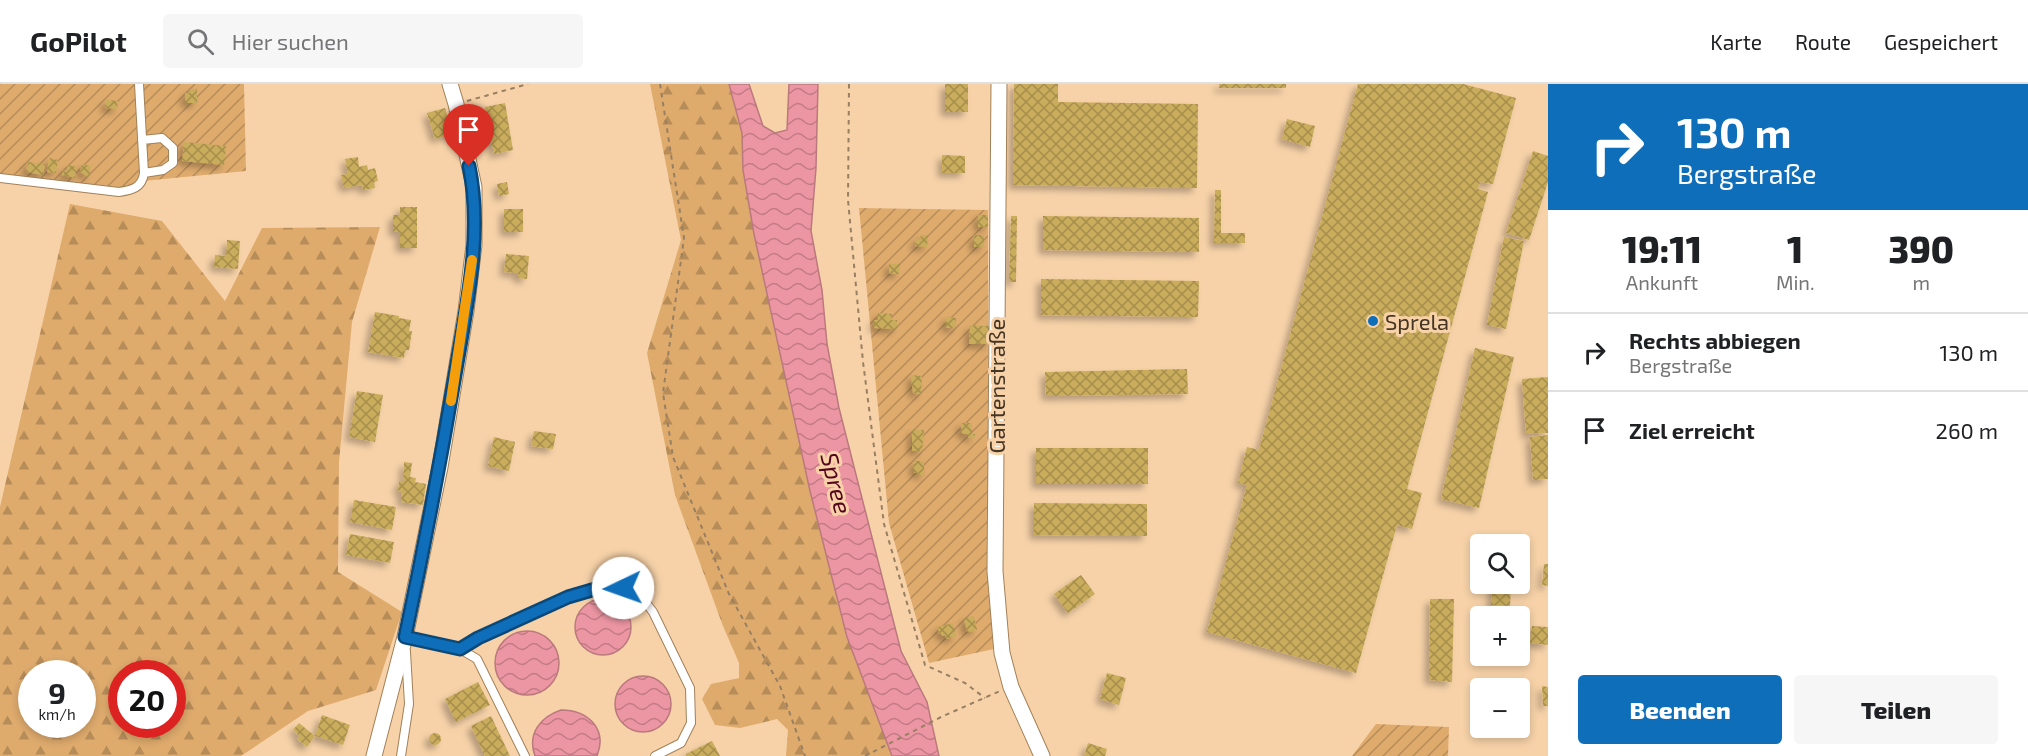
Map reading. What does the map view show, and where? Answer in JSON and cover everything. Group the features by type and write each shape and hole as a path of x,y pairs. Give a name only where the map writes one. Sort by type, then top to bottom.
{"street":[{"path":"374,756 405,637 440,467 466,311 474,245 474,187 450,84"},
{"name":"Gartenstraße","path":"999,84 995,571 1002,653 1011,687 1042,756"}],"lane":[{"path":"0,178 119,192 134,190 143,181 144,173 139,84"},
{"path":"142,140 162,138 173,148 173,163 162,170 144,173"},
{"path":"460,649 478,638 568,597 609,585 637,591 653,612 690,688 691,723 681,743 655,756"},
{"path":"400,756 408,704 405,637 460,649 477,659 525,756"}],"path":[{"path":"456,104 528,84"},
{"path":"660,84 684,238 663,393 673,457 729,594 780,686 805,756"},
{"path":"849,84 848,200 863,362 884,524 926,665 965,683 985,698 941,717 865,756"}],"green space":[{"path":"0,84 244,84 246,171 143,181 119,192 0,177"},
{"path":"650,84 729,84 742,133 743,170 754,234 810,491 847,637 892,756 786,756 788,730 777,719 740,728 715,725 702,699 711,684 739,678 739,663 675,495 647,353 681,240"},
{"path":"70,204 162,221 225,301 262,228 380,227 352,322 339,462 338,572 402,612 376,690 308,711 241,756 0,756 0,507"},
{"path":"859,208 988,210 988,571 994,649 929,663 889,523"},
{"path":"1376,724 1449,727 1448,756 1352,756"}],"water":[{"name":"Spree","path":"729,84 749,84 763,126 775,133 787,130 789,84 818,84 816,168 811,231 822,290 827,344 839,408 901,651 927,702 939,756 892,756 847,637 810,491 754,234 743,170 742,133"},
{"path":"597,599 609,599 623,607 631,621 629,638 623,647 609,655 597,655 580,643 575,633 575,621 587,604"},
{"path":"527,631 539,633 550,640 557,651 559,663 557,675 550,686 539,693 527,695 515,693 504,686 497,675 495,663 497,651 504,640 515,633"},
{"path":"638,676 648,676 663,684 669,693 671,704 669,715 663,724 648,732 638,732 627,727 620,720 615,709 615,699 620,688 627,681"},
{"path":"561,710 579,713 593,722 600,737 597,756 535,756 533,741 537,727 547,717"}],"building":[{"path":"945,84 968,84 968,112 945,112"},
{"path":"1014,84 1058,84 1058,102 1198,104 1197,188 1013,185"},
{"path":"1219,84 1286,84 1286,88 1219,88"},
{"path":"1358,84 1463,84 1516,98 1493,184 1480,182 1478,189 1488,192 1407,489 1422,493 1412,529 1397,525 1356,673 1207,632 1247,485 1238,483 1247,447 1259,450"},
{"path":"190,89 197,89 197,103 185,103 185,93 190,93"},
{"path":"106,100 118,101 117,109 105,108"},
{"path":"505,103 513,150 494,154 485,107"},
{"path":"445,108 452,134 435,139 427,113"},
{"path":"1287,119 1315,126 1310,147 1282,139"},
{"path":"184,142 226,146 224,165 182,161"},
{"path":"1533,151 1548,156 1548,182 1529,240 1506,233"},
{"path":"942,155 965,156 965,173 942,173"},
{"path":"358,157 359,167 367,165 368,170 375,168 378,181 374,182 375,188 363,190 362,185 344,188 341,175 348,174 345,159"},
{"path":"49,158 58,160 56,173 47,172"},
{"path":"28,162 45,164 43,175 26,172"},
{"path":"82,164 91,166 89,177 80,172"},
{"path":"68,165 77,167 75,178 62,175 63,170 67,171"},
{"path":"507,182 509,194 499,196 497,184"},
{"path":"1215,190 1221,190 1221,233 1245,233 1245,243 1214,243"},
{"path":"400,207 417,207 417,248 400,248 400,232 393,232 393,215 400,215"},
{"path":"504,209 523,209 523,232 504,232"},
{"path":"978,215 988,215 988,227 978,227"},
{"path":"1011,216 1017,216 1016,282 1009,282"},
{"path":"1043,216 1199,218 1199,252 1043,250"},
{"path":"921,235 928,235 927,247 915,246 916,239 920,240"},
{"path":"974,235 984,235 984,247 974,247"},
{"path":"1504,237 1524,241 1506,329 1487,325"},
{"path":"227,240 240,241 238,269 214,267 215,255 226,256"},
{"path":"506,254 529,256 527,279 517,278 518,273 504,272"},
{"path":"889,264 900,264 899,274 889,274"},
{"path":"1041,279 1199,281 1198,317 1041,315"},
{"path":"375,312 411,320 409,350 405,350 404,358 368,352"},
{"path":"878,313 892,314 891,320 897,320 897,329 874,328 874,320 878,320"},
{"path":"946,317 956,318 956,328 946,328"},
{"path":"970,326 989,326 989,344 969,344"},
{"path":"1475,348 1514,357 1479,508 1441,499"},
{"path":"1187,369 1188,394 1046,396 1045,372"},
{"path":"911,375 922,376 921,394 913,393"},
{"path":"1548,377 1548,433 1526,434 1522,379"},
{"path":"357,391 383,395 375,442 349,437"},
{"path":"961,423 972,423 972,434 975,434 975,438 968,438 968,434 961,434"},
{"path":"912,430 924,430 922,451 912,451"},
{"path":"534,431 556,434 553,449 531,446"},
{"path":"1548,435 1548,479 1533,480 1530,437"},
{"path":"494,437 515,442 509,471 488,466"},
{"path":"1036,448 1148,448 1148,484 1036,484"},
{"path":"914,461 924,461 924,476 914,473"},
{"path":"404,462 412,463 410,477 416,478 415,482 426,484 423,505 401,502 402,492 398,491 399,482 403,482"},
{"path":"354,500 396,507 392,530 350,522"},
{"path":"1034,503 1147,504 1147,536 1034,535"},
{"path":"350,534 394,542 390,563 346,555"},
{"path":"1544,564 1548,564 1548,586 1542,585"},
{"path":"1081,575 1095,594 1068,613 1054,594"},
{"path":"1492,594 1511,594 1510,606 1491,605"},
{"path":"1430,599 1454,599 1452,682 1429,680"},
{"path":"974,616 977,630 967,632 964,618"},
{"path":"953,623 956,637 946,639 945,635 939,634 938,627"},
{"path":"1532,626 1548,627 1548,645 1530,643"},
{"path":"1107,673 1126,678 1119,705 1100,699"},
{"path":"478,682 490,705 456,722 445,699"},
{"path":"1542,686 1548,687 1548,706 1543,706"},
{"path":"322,715 350,725 343,745 315,736"},
{"path":"491,716 510,756 485,756 471,726"},
{"path":"299,723 315,736 307,747 297,739 300,736 293,730"},
{"path":"435,733 441,739 435,745 429,739"},
{"path":"712,741 720,756 686,756 686,754"},
{"path":"1088,743 1107,749 1105,756 1084,756"}],"slow traffic":[{"path":"451,401 472,260"}],"place":[{"name":"Sprela","path":"1373,321"}],"route":[{"path":"469,166 474,187 474,245 466,311 440,467 405,637 460,649 478,638 568,597 609,585 623,588"}]}
